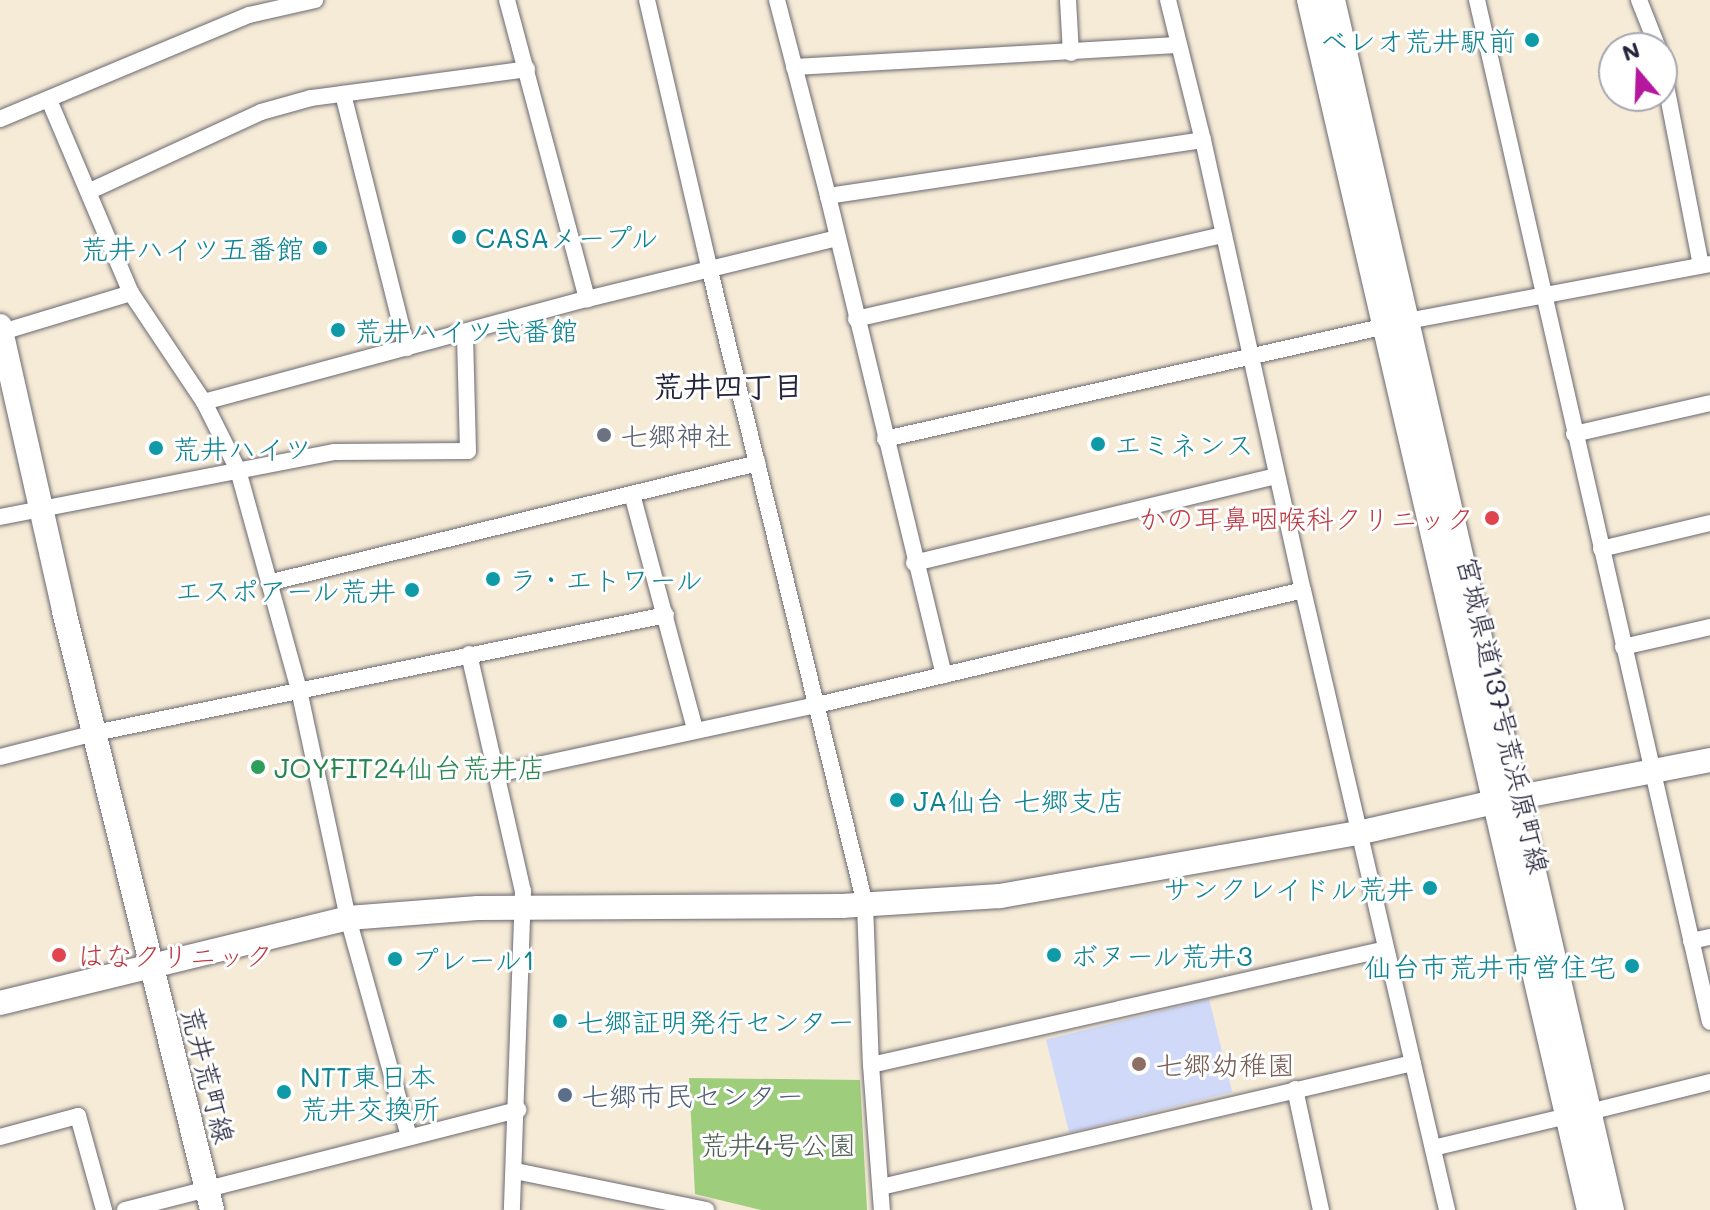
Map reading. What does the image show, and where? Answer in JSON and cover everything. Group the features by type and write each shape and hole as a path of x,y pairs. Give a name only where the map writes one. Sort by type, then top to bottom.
{"street":[{"path":"0,119 249,15 315,0"},
{"path":"507,0 587,299"},
{"path":"647,0 865,904 871,1065 882,1210"},
{"path":"777,0 828,196 914,563 944,675"},
{"path":"1068,0 1071,53"},
{"path":"1168,0 1203,140 1358,833 1447,1210"},
{"name":"宮城県道137号荒浜原町線","path":"1309,0 1396,324"},
{"name":"宮城県道137号荒浜原町線","path":"1333,0 1396,324 1578,1114 1589,1210"},
{"path":"1477,0 1710,1022"},
{"path":"1639,0 1652,32"},
{"path":"794,67 1177,45"},
{"path":"90,191 261,112 343,94 527,69"},
{"path":"343,94 407,348"},
{"path":"49,100 131,293 204,402 238,470 272,582 299,690 348,918 409,1136"},
{"path":"885,439 1396,324 1706,264 1672,112"},
{"path":"828,196 1203,140"},
{"path":"856,319 1224,235"},
{"path":"204,402 587,299 837,238"},
{"path":"1,329 131,293"},
{"name":"荒井荒町線","path":"1,329 95,733 210,1201"},
{"path":"0,517 335,452 468,451 465,333"},
{"path":"1574,434 1710,403"},
{"path":"272,582 758,463"},
{"path":"914,563 1277,476"},
{"path":"632,494 695,729"},
{"path":"1601,549 1710,523"},
{"path":"497,774 817,705 1303,590"},
{"path":"0,757 95,733 666,615"},
{"path":"1623,647 1710,627"},
{"path":"469,654 523,907 512,1210"},
{"path":"0,1003 348,918 523,907 865,904 1000,896 1358,833 1710,760"},
{"path":"1691,941 1710,937"},
{"path":"871,1065 1386,949"},
{"path":"881,1187 1413,1063"},
{"path":"1433,1148 1710,1082"},
{"path":"1295,1089 1321,1210"},
{"path":"125,1210 210,1201 409,1136 518,1110"},
{"name":"宮城県道137号荒浜原町線","path":"1578,1114 1612,1210"},
{"path":"0,1137 78,1116 104,1210"},
{"path":"515,1171 706,1210"}],"shaded area":[{"name":"七郷幼稚園","path":"1209,999 1232,1092 1069,1133 1046,1040"}],"green space":[{"name":"荒井4号公園","path":"689,1078 860,1080 867,1210 761,1210 695,1194"}],"place":[{"name":"ベレオ荒井駅前","path":"1532,40"},
{"name":"CASAメープル","path":"459,237"},
{"name":"荒井ハイツ五番館","path":"320,248"},
{"name":"荒井ハイツ弐番館","path":"338,330"},
{"name":"七郷神社","path":"604,435"},
{"name":"エミネンス","path":"1098,444"},
{"name":"荒井ハイツ","path":"156,448"},
{"name":"かの耳鼻咽喉科クリニック","path":"1492,518"},
{"name":"ラ・エトワール","path":"493,579"},
{"name":"エスポアール荒井","path":"412,590"},
{"name":"JOYFIT24仙台荒井店","path":"258,767"},
{"name":"JA仙台 七郷支店","path":"897,800"},
{"name":"サンクレイドル荒井","path":"1430,888"},
{"name":"はなクリニック","path":"59,955"},
{"name":"ボヌール荒井3","path":"1054,955"},
{"name":"プレール1","path":"395,959"},
{"name":"仙台市荒井市営住宅","path":"1632,966"},
{"name":"七郷証明発行センター","path":"560,1021"},
{"name":"七郷幼稚園","path":"1139,1064"},
{"name":"NTT東日本 荒井交換所","path":"284,1092"},
{"name":"七郷市民センター","path":"565,1095"}],"district":[{"name":"荒井四丁目","path":"728,385"}]}
